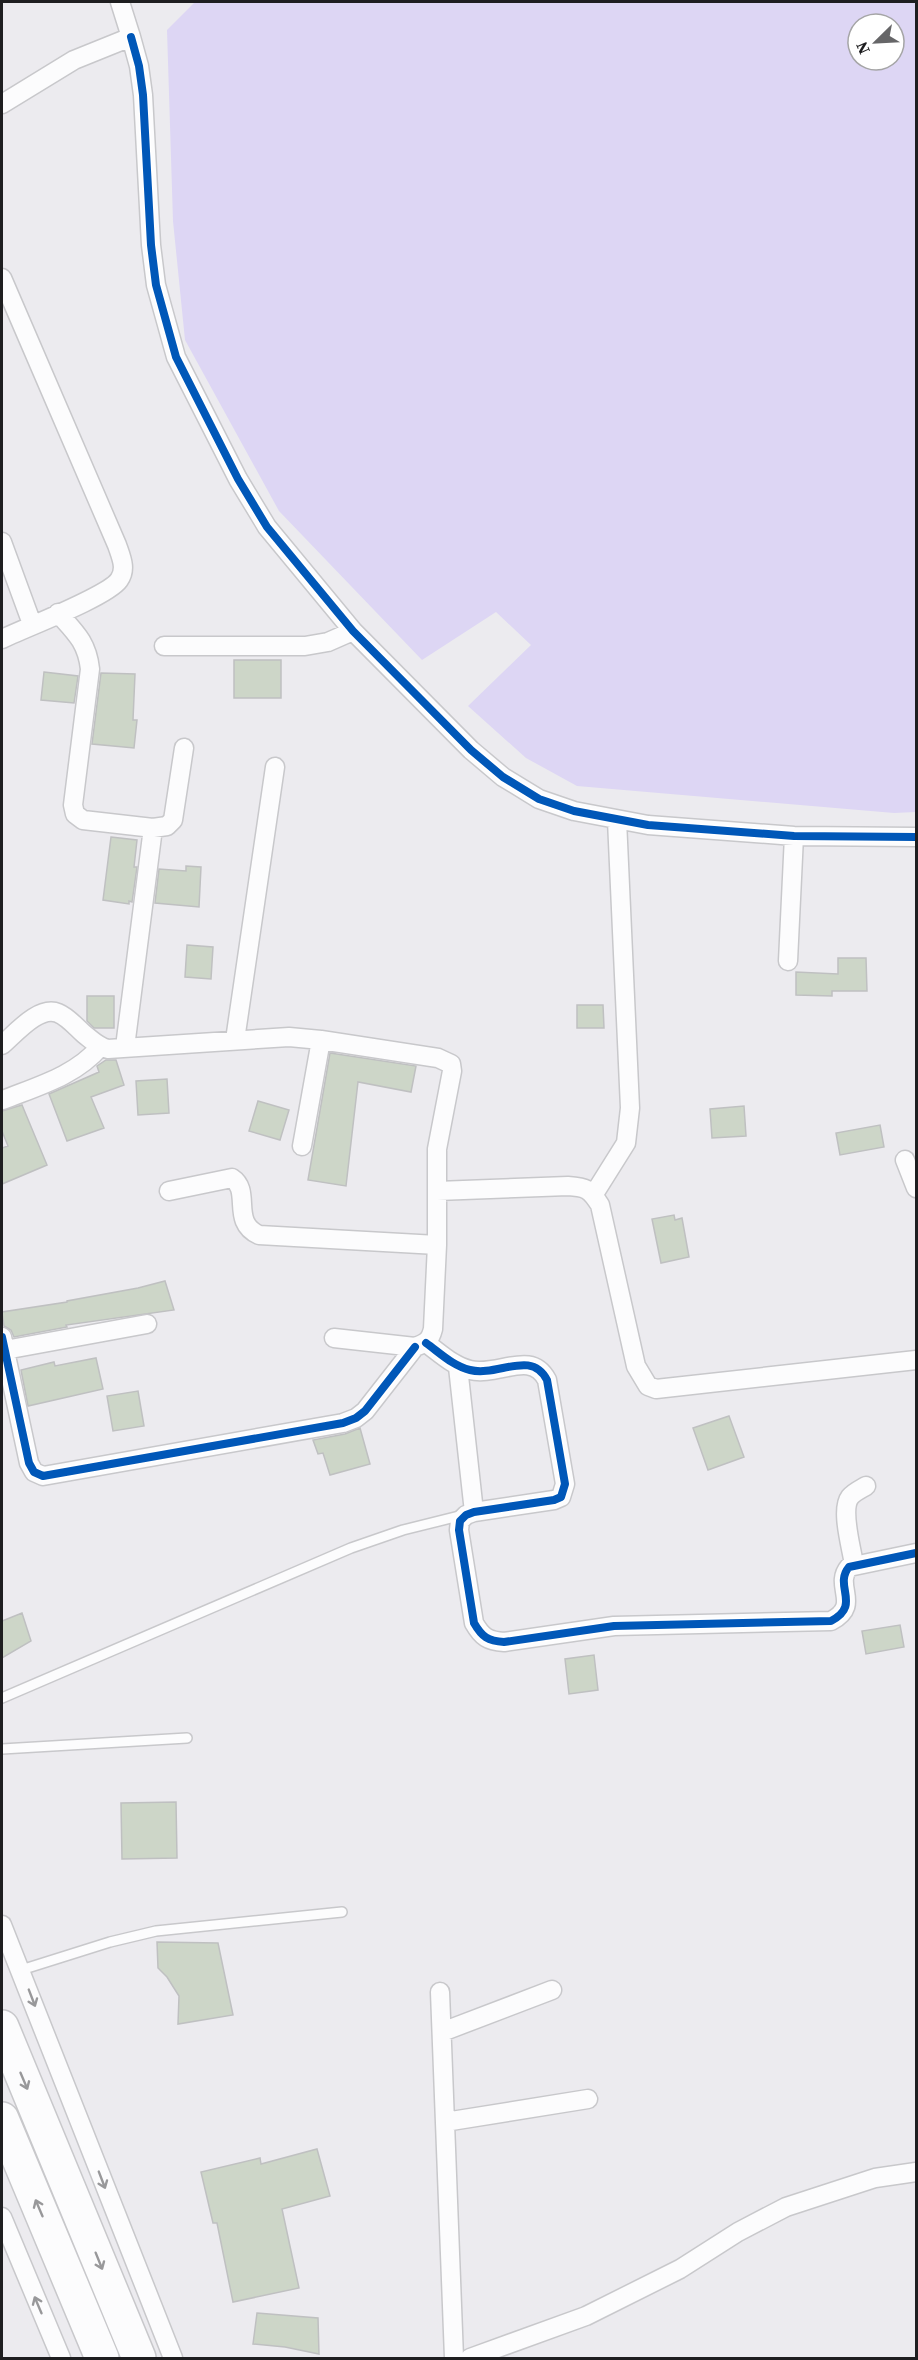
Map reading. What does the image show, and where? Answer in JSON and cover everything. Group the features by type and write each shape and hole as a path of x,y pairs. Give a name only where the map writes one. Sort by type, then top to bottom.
{"highway":[{"path":"2,2027 139,2358"},
{"path":"2,2119 102,2358"}],"street":[{"path":"120,2 139,66 143,95 151,245 156,285 176,357 238,479 267,527 353,631 471,750 504,777 538,799 574,811 648,825 794,836 916,837"},
{"path":"2,104 74,60 130,37"},
{"path":"2,278 117,544 124,567 119,581 100,595 2,639"},
{"path":"2,542 32,624"},
{"path":"58,613 83,642 89,654 90,669 73,805 75,814 83,820 153,828 167,826 173,820 184,748"},
{"path":"164,646 305,646 328,642 353,631"},
{"path":"235,1040 275,766"},
{"path":"594,1194 626,1143 630,1108 616,819"},
{"path":"125,1047 153,828"},
{"path":"788,962 794,836"},
{"path":"2,1045 34,1018 45,1012 54,1012 63,1016 100,1047 289,1037 438,1058 451,1064 452,1071 437,1149 437,1245 433,1329 430,1338 420,1345 365,1411 356,1418 343,1423 43,1476 34,1472 29,1463 4,1344 147,1324"},
{"path":"302,1146 321,1040"},
{"path":"3,1100 73,1071 88,1061 100,1047"},
{"path":"904,1161 916,1188"},
{"path":"169,1191 232,1178 238,1181 245,1225 251,1232 258,1235 437,1245"},
{"path":"437,1191 584,1186 594,1194 600,1205 636,1366 641,1379 648,1386 656,1389 916,1360"},
{"path":"334,1338 420,1345 458,1366 473,1371 489,1371 526,1364 542,1370 547,1380 565,1484 561,1497 470,1514 460,1521 459,1530 474,1623 480,1634 489,1641 504,1642 614,1626 831,1621 845,1610 847,1601 844,1573 854,1565 916,1553"},
{"path":"458,1366 470,1514"},
{"path":"854,1565 846,1513 847,1502 851,1495 866,1486"},
{"path":"2,1924 172,2358"},
{"path":"442,2032 552,1990"},
{"path":"440,1992 454,2358"},
{"path":"446,2122 588,2099"},
{"path":"470,2358 586,2316 680,2269 738,2232 786,2207 875,2178 916,2172"},
{"path":"2,2217 61,2358"}],"lane":[{"path":"2,1698 351,1548 403,1530 470,1514"},
{"path":"2,1749 187,1738"},
{"path":"21,1970 110,1942 156,1931 342,1912"}],"shaded area":[{"path":"195,2 916,2 916,812 894,813 577,786 526,758 468,706 531,645 496,612 422,660 279,511 185,340 173,221 167,30"}],"building":[{"path":"234,660 281,660 281,698 234,698"},
{"path":"44,672 78,676 74,703 41,700"},
{"path":"101,673 135,674 133,720 137,720 134,748 92,744"},
{"path":"111,837 137,840 134,867 137,867 132,902 129,901 129,904 103,900"},
{"path":"186,866 201,867 199,907 155,903 159,869 186,871"},
{"path":"187,945 213,947 211,979 185,977"},
{"path":"838,958 866,958 867,991 832,991 832,996 796,995 796,972 838,974"},
{"path":"87,996 114,996 114,1028 94,1028 87,1021"},
{"path":"577,1005 603,1005 604,1028 577,1028"},
{"path":"330,1053 416,1066 411,1092 358,1082 346,1186 308,1180"},
{"path":"106,1060 116,1060 124,1085 91,1097 104,1128 67,1141 49,1094 99,1072 97,1066"},
{"path":"167,1079 169,1113 138,1115 136,1081"},
{"path":"258,1101 289,1110 280,1140 249,1131"},
{"path":"22,1105 47,1165 2,1184 2,1148 8,1146 2,1131 2,1111"},
{"path":"744,1106 746,1136 712,1138 710,1109"},
{"path":"880,1125 884,1147 840,1155 836,1133"},
{"path":"674,1215 675,1220 682,1218 689,1257 661,1263 652,1219"},
{"path":"165,1281 174,1310 66,1325 67,1327 14,1337 11,1330 4,1326 2,1312 67,1302"},
{"path":"96,1358 103,1389 28,1406 21,1370 54,1362 55,1366"},
{"path":"138,1391 144,1426 113,1431 107,1396"},
{"path":"729,1416 744,1457 708,1470 693,1428"},
{"path":"360,1428 370,1464 330,1475 323,1453 318,1454 313,1440 345,1434"},
{"path":"22,1613 31,1641 2,1658 2,1621"},
{"path":"900,1625 904,1647 866,1654 862,1631"},
{"path":"594,1655 598,1690 569,1694 565,1659"},
{"path":"176,1802 177,1858 122,1859 121,1803"},
{"path":"157,1942 218,1943 233,2015 178,2024 179,1996 167,1977 158,1968"},
{"path":"317,2149 330,2196 282,2209 299,2288 233,2302 217,2223 213,2223 201,2172 260,2158 261,2164"},
{"path":"257,2313 318,2318 319,2354 285,2347 253,2344"}],"cycle path":[{"path":"131,37 139,66 143,95 151,245 156,285 176,357 238,479 267,527 353,631 471,750 503,777 539,799 574,811 648,825 794,836 916,837"},
{"path":"2,1337 29,1463 34,1472 43,1476 343,1423 356,1418 365,1411 415,1347"},
{"path":"426,1343 452,1362 470,1370 532,1366 540,1371 547,1380 565,1484 561,1497 474,1512 466,1515 460,1521 459,1530 474,1623 483,1635 494,1641 504,1642 614,1626 831,1621 845,1608 844,1581 849,1567 916,1553"}]}
